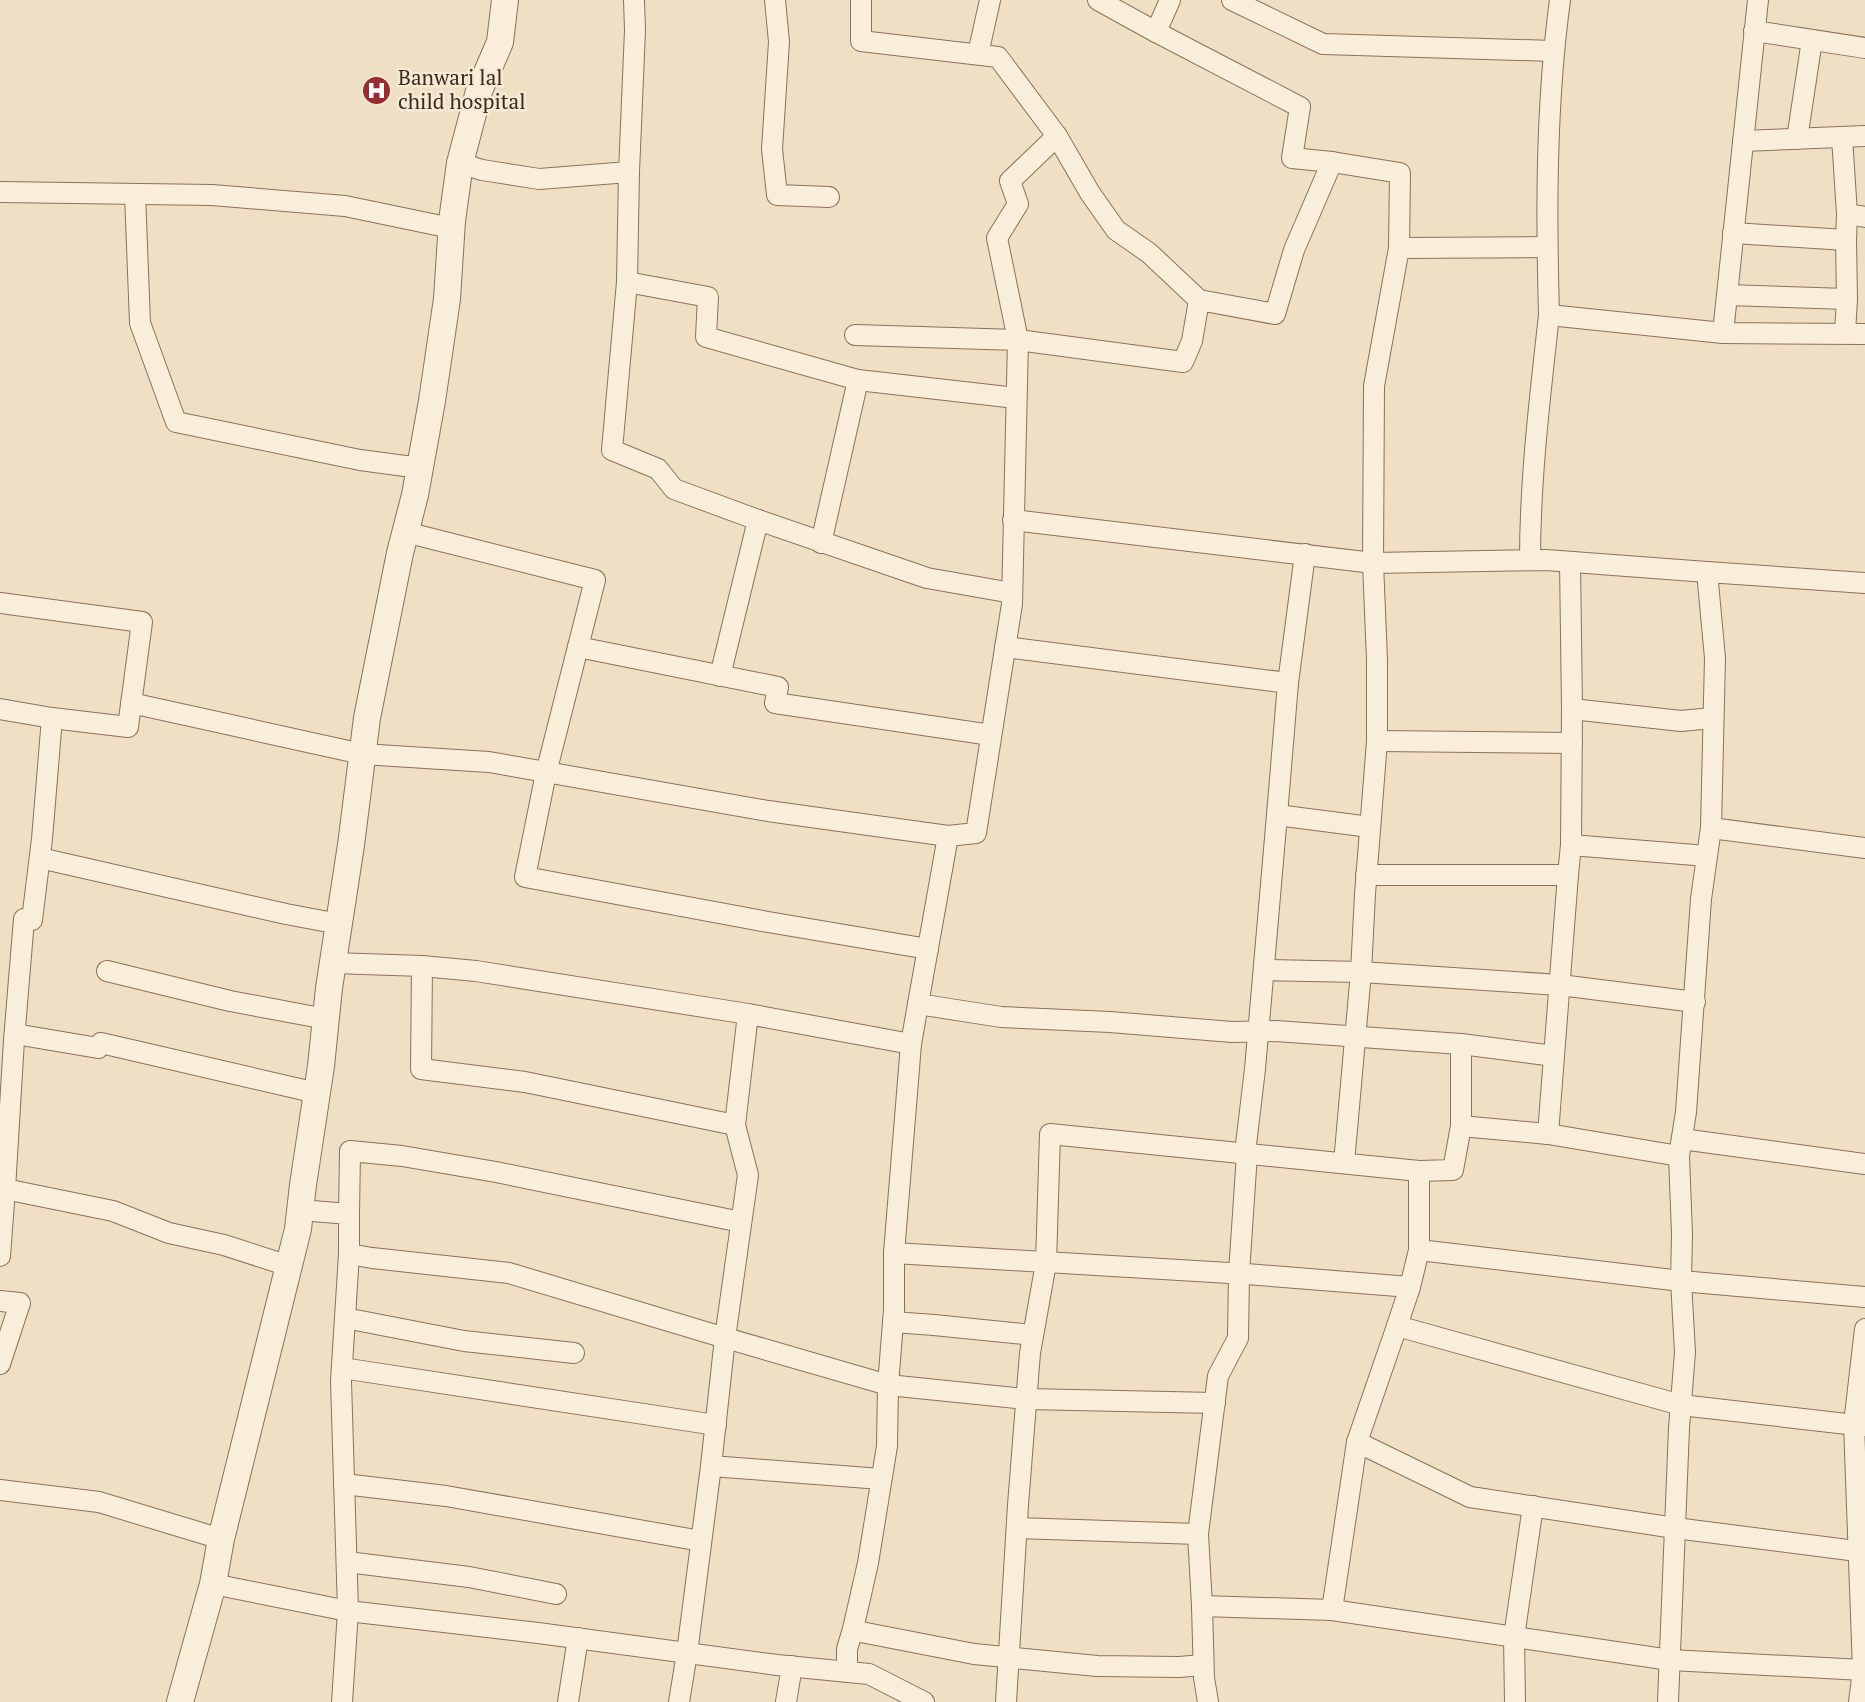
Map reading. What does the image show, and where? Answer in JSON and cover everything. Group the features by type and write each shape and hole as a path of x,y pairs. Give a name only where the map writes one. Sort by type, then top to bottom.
{"street":[{"path":"180,1702 213,1584 221,1539 298,1228 367,718 432,401 447,298 451,228 460,163 479,91 501,42 505,0"},
{"path":"634,0 627,282 612,450 658,469 674,489 821,543 927,578 1012,592"},
{"path":"775,0 779,42 772,149 777,195 829,197"},
{"path":"861,0 861,41 998,57 1057,136 1090,193 1116,230 1149,253 1199,300 1275,314 1294,250 1332,162"},
{"path":"978,54 990,0"},
{"path":"1098,0 1300,107 1292,158 1400,173 1399,248 1374,386 1373,563 1377,660 1377,741 1361,972 1344,1163"},
{"path":"1156,32 1170,0"},
{"path":"1232,0 1323,44 1553,51"},
{"path":"1530,560 1530,508 1549,315 1546,224 1553,51 1560,0"},
{"path":"1723,333 1758,0"},
{"path":"1754,31 1865,48"},
{"path":"1797,139 1812,40"},
{"path":"131,704 362,754 489,762 756,809 948,836 976,833 1012,592 1018,340 997,238 1018,204 1010,181 1057,136"},
{"path":"1743,141 1865,136"},
{"path":"1842,137 1856,215 1846,240 1845,333"},
{"path":"460,163 482,170 539,179 628,172"},
{"path":"0,192 212,195 345,207 451,228"},
{"path":"135,194 140,323 176,422 360,460 420,468"},
{"path":"1733,233 1846,240"},
{"path":"1399,248 1547,247"},
{"path":"627,282 708,297 706,337 858,380 1016,398"},
{"path":"1727,295 1847,299"},
{"path":"855,335 1018,340 1184,362 1192,342 1199,300"},
{"path":"1549,315 1723,333 1865,334"},
{"path":"821,543 858,380"},
{"path":"720,676 758,520"},
{"path":"1013,520 1373,563 1530,560 1865,583"},
{"path":"405,532 595,580 546,773 525,877 928,949"},
{"path":"1208,1702 1203,1665 1198,1534 1218,1376 1238,1338 1239,1273 1246,1154 1288,683 1305,554"},
{"path":"1548,1134 1571,845 1570,562"},
{"path":"1668,1702 1685,1352 1681,1281 1680,1147 1686,1112 1701,899 1711,828 1714,658 1707,572"},
{"path":"0,603 142,622 128,727 0,709"},
{"path":"578,647 778,687 775,703 991,735"},
{"path":"1005,647 1288,683"},
{"path":"1572,710 1681,721 1712,718"},
{"path":"0,1256 3,1188 24,919 32,920 40,858 52,718"},
{"path":"1377,741 1572,743"},
{"path":"1277,815 1370,827"},
{"path":"1711,828 1865,848"},
{"path":"847,1672 847,1649 854,1629 868,1563 887,1446 894,1253 911,1044 948,836"},
{"path":"1571,845 1707,856"},
{"path":"40,858 339,924"},
{"path":"1366,875 1569,874"},
{"path":"333,963 422,966 476,971 748,1014 911,1044"},
{"path":"422,966 421,1069 525,1082 735,1125"},
{"path":"1264,970 1361,972 1560,985 1695,1002"},
{"path":"107,971 230,1000 326,1018"},
{"path":"918,1004 1001,1017 1110,1022 1232,1032 1258,1031 1354,1036 1461,1044 1554,1056"},
{"path":"679,1702 748,1175 735,1125 748,1014"},
{"path":"15,1034 98,1048 101,1043 317,1093"},
{"path":"1006,1702 1026,1399 1033,1335 1046,1263 1050,1134 1419,1171 1453,1170 1461,1126 1461,1044"},
{"path":"1461,1126 1865,1164"},
{"path":"342,1702 348,1611 342,1368 349,1254 350,1151 402,1156 496,1172 741,1222"},
{"path":"1332,1610 1357,1442 1410,1287 1419,1250 1419,1171"},
{"path":"3,1188 113,1211 169,1233 224,1245 289,1266"},
{"path":"300,1210 349,1214"},
{"path":"1419,1250 1681,1281 1865,1297"},
{"path":"894,1253 1239,1273 1410,1287"},
{"path":"349,1254 509,1273 888,1385 1026,1399 1215,1403"},
{"path":"0,1301 20,1303 0,1364"},
{"path":"345,1318 464,1341 574,1353"},
{"path":"893,1322 1033,1335"},
{"path":"1397,1326 1681,1405 1859,1425"},
{"path":"1859,1702 1864,1670 1859,1425 1865,1329"},
{"path":"342,1368 716,1425"},
{"path":"1357,1442 1470,1497 1862,1552"},
{"path":"711,1466 881,1479"},
{"path":"344,1484 446,1496 701,1541"},
{"path":"0,1490 99,1502 221,1539"},
{"path":"1515,1702 1514,1637 1533,1506"},
{"path":"1017,1528 1198,1534"},
{"path":"347,1562 469,1577 556,1594"},
{"path":"213,1584 348,1611 869,1674 924,1702"},
{"path":"1202,1606 1332,1610 1670,1660 1864,1670"},
{"path":"854,1629 974,1654 1097,1666 1203,1665"},
{"path":"568,1702 578,1638"},
{"path":"786,1702 792,1666"}],"place":[{"name":"Banwari lal child hospital","path":"377,90"}]}
